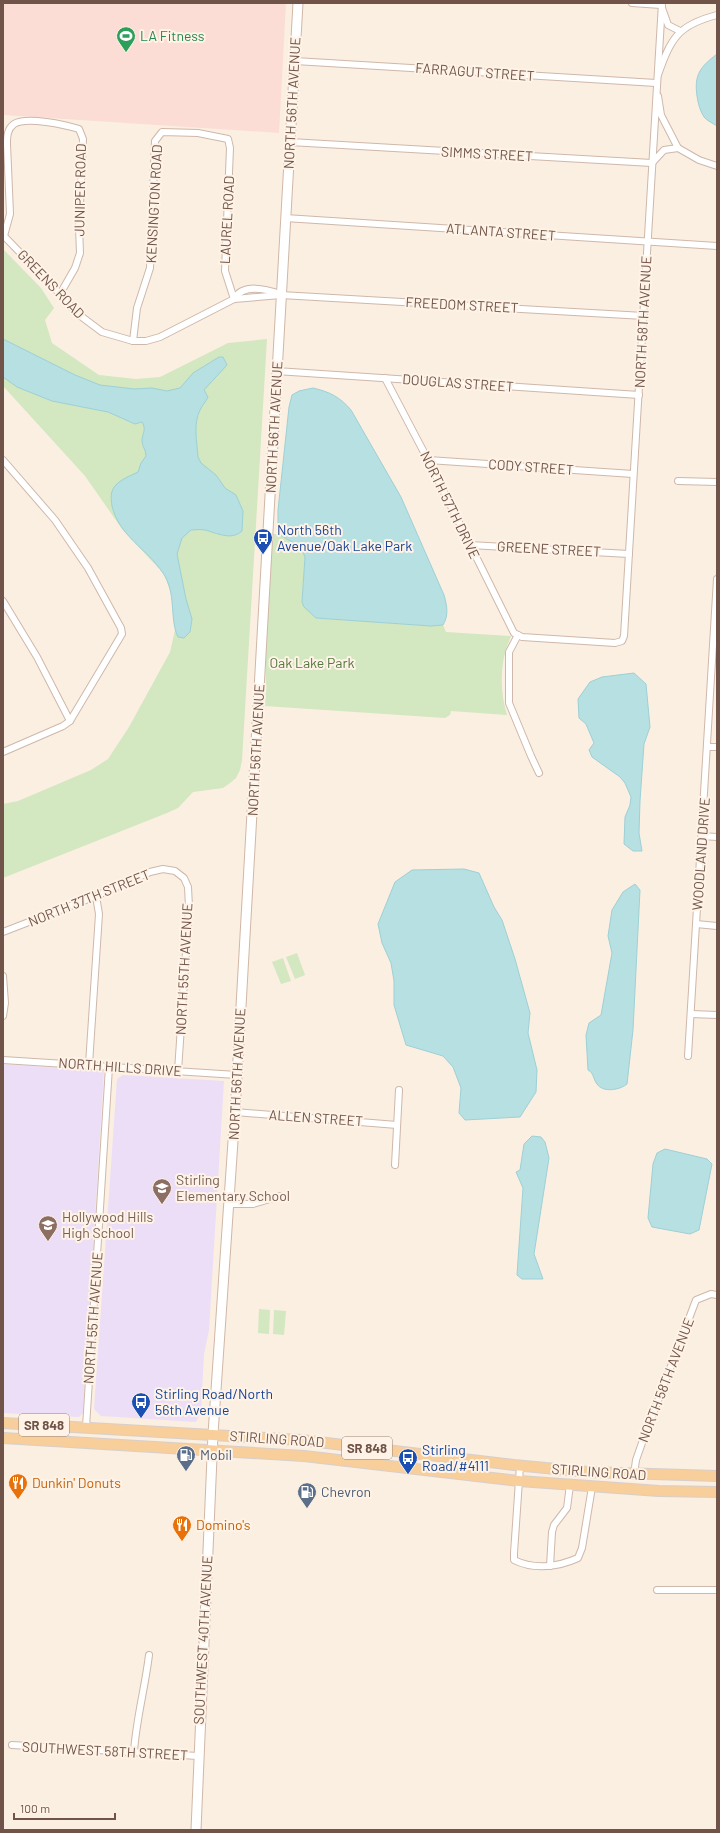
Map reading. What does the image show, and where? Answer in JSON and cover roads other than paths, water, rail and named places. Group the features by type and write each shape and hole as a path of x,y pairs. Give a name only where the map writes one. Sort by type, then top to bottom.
{"main road":[{"name":"STIRLING ROAD","path":"3,1423 213,1434 326,1442 520,1466 634,1475 717,1476"},
{"path":"64,1442 81,1433 86,1427"},
{"name":"STIRLING ROAD","path":"3,1438 212,1449 304,1456 519,1481 659,1491 717,1492"}],"street":[{"name":"NORTH 56TH AVENUE","path":"212,1449 235,1112 298,3"},
{"path":"632,3 662,4 668,25 680,31"},
{"name":"NORTH 58TH AVENUE","path":"516,634 522,637 615,643 622,641 624,636 662,4"},
{"path":"717,15 699,20 680,31 667,51 656,84 661,115 678,148 699,160 717,166"},
{"name":"FARRAGUT STREET","path":"295,61 656,84"},
{"name":"JUNIPER ROAD","path":"3,235 10,214 7,134 11,128 21,122 59,123 79,129 82,139 79,227 80,253 75,268 60,294"},
{"name":"KENSINGTON ROAD","path":"133,341 137,308 150,268 155,141 162,132 198,133 228,139"},
{"name":"LAUREL ROAD","path":"228,139 230,148 225,271 234,299"},
{"name":"SIMMS STREET","path":"290,142 652,164"},
{"path":"652,164 664,150 678,148"},
{"name":"ATLANTA STREET","path":"285,218 717,246"},
{"name":"GREENS ROAD","path":"3,235 78,314 102,332 133,341 146,341 160,337 234,299 281,295"},
{"path":"251,297 252,289 268,289 281,295"},
{"name":"GREENS ROAD","path":"234,299 238,292 252,289"},
{"name":"FREEDOM STREET","path":"281,295 644,316"},
{"name":"DOUGLAS STREET","path":"276,371 639,395"},
{"name":"NORTH 57TH DRIVE","path":"385,378 516,634"},
{"path":"3,460 55,520 88,568 121,628 122,634 70,721 63,726 3,752"},
{"name":"CODY STREET","path":"428,460 633,474"},
{"path":"678,481 717,482"},
{"name":"GREENE STREET","path":"470,544 629,554"},
{"name":"WOODLAND DRIVE","path":"688,1056 707,747 714,685 717,579"},
{"path":"3,601 37,657 70,721"},
{"path":"516,634 509,652 509,704 539,773"},
{"path":"707,747 717,747"},
{"path":"702,836 717,837"},
{"name":"NORTH 37TH STREET","path":"3,932 96,896 150,872 163,869 175,871"},
{"name":"NORTH 55TH AVENUE","path":"175,871 184,878 188,887 189,907 178,1071"},
{"path":"89,1064 99,914 96,896"},
{"path":"696,924 717,926"},
{"path":"3,976 5,1003 3,1016"},
{"path":"691,1014 717,1015"},
{"name":"NORTH HILLS DRIVE","path":"3,1060 89,1064 237,1075"},
{"name":"NORTH 55TH AVENUE","path":"86,1427 110,1066"},
{"path":"395,1165 399,1090"},
{"name":"ALLEN STREET","path":"235,1112 397,1125"},
{"path":"228,1204 253,1204 280,1196"},
{"name":"NORTH 58TH AVENUE","path":"634,1475 636,1460 643,1440 696,1300 714,1294"},
{"name":"SOUTHWEST 40TH AVENUE","path":"196,1830 212,1449"},
{"path":"520,1466 514,1560 522,1564 550,1566 564,1564 578,1558 582,1548 592,1487"},
{"path":"550,1566 552,1532 554,1525 567,1508 570,1485"},
{"path":"656,1590 717,1590"},
{"path":"134,1752 135,1737 146,1682 149,1655"},
{"name":"SOUTHWEST 58TH STREET","path":"12,1746 198,1756"}],"water":[{"path":"717,54 717,126 707,120 700,110 696,82 702,67"},
{"path":"3,339 75,375 100,385 134,389 152,388 167,391 180,388 193,373 219,357 223,357 227,365 204,390 208,397 198,415 196,439 198,457 201,463 216,475 225,488 236,495 243,511 242,531 238,534 229,536 203,530 191,530 182,538 177,554 186,599 192,619 190,632 184,638 178,637 175,630 172,597 163,573 157,564 127,534 116,517 112,506 111,496 113,488 123,480 138,472 141,463 146,456 142,443 144,429 142,422 135,424 108,412 52,401 17,387 3,377"},
{"path":"313,388 325,391 334,396 351,410 401,497 444,595 447,610 443,625 431,626 316,618 304,607 302,602 305,557 301,547 278,534 278,510 289,407 292,395 299,391"},
{"path":"634,673 646,684 650,727 644,744 640,801 639,833 642,851 633,851 624,844 625,817 630,805 631,797 625,783 620,777 592,757 589,750 594,743 586,724 579,718 578,699 590,682 602,677"},
{"path":"464,869 479,873 494,907 502,920 515,959 530,1013 528,1033 537,1070 536,1092 520,1117 465,1120 459,1113 461,1088 453,1067 443,1056 406,1045 394,1005 394,981 391,963 382,943 378,924 395,882 412,870"},
{"path":"635,884 640,890 633,1030 627,1084 620,1088 607,1090 600,1087 588,1070 586,1035 589,1023 601,1015 612,953 608,936 612,910 623,892"},
{"path":"532,1136 541,1137 545,1142 549,1158 534,1254 543,1279 522,1279 517,1275 523,1188 516,1172 520,1170 524,1144"},
{"path":"665,1149 707,1159 712,1164 699,1230 690,1234 652,1227 648,1218 653,1164 657,1153"}],"place":[{"name":"LA Fitness","path":"126,53"},
{"name":"North 56th Avenue/Oak Lake Park","path":"263,555"},
{"name":"Stirling Elementary School","path":"162,1205"},
{"name":"Hollywood Hills High School","path":"48,1242"},
{"name":"Stirling Road/North 56th Avenue","path":"141,1419"},
{"name":"Mobil","path":"186,1472"},
{"name":"Stirling Road/#4111","path":"408,1475"},
{"name":"Dunkin' Donuts","path":"18,1500"},
{"name":"Chevron","path":"307,1509"},
{"name":"Domino's","path":"182,1542"}],"park label":[{"name":"Oak Lake Park","path":"312,663"}]}
